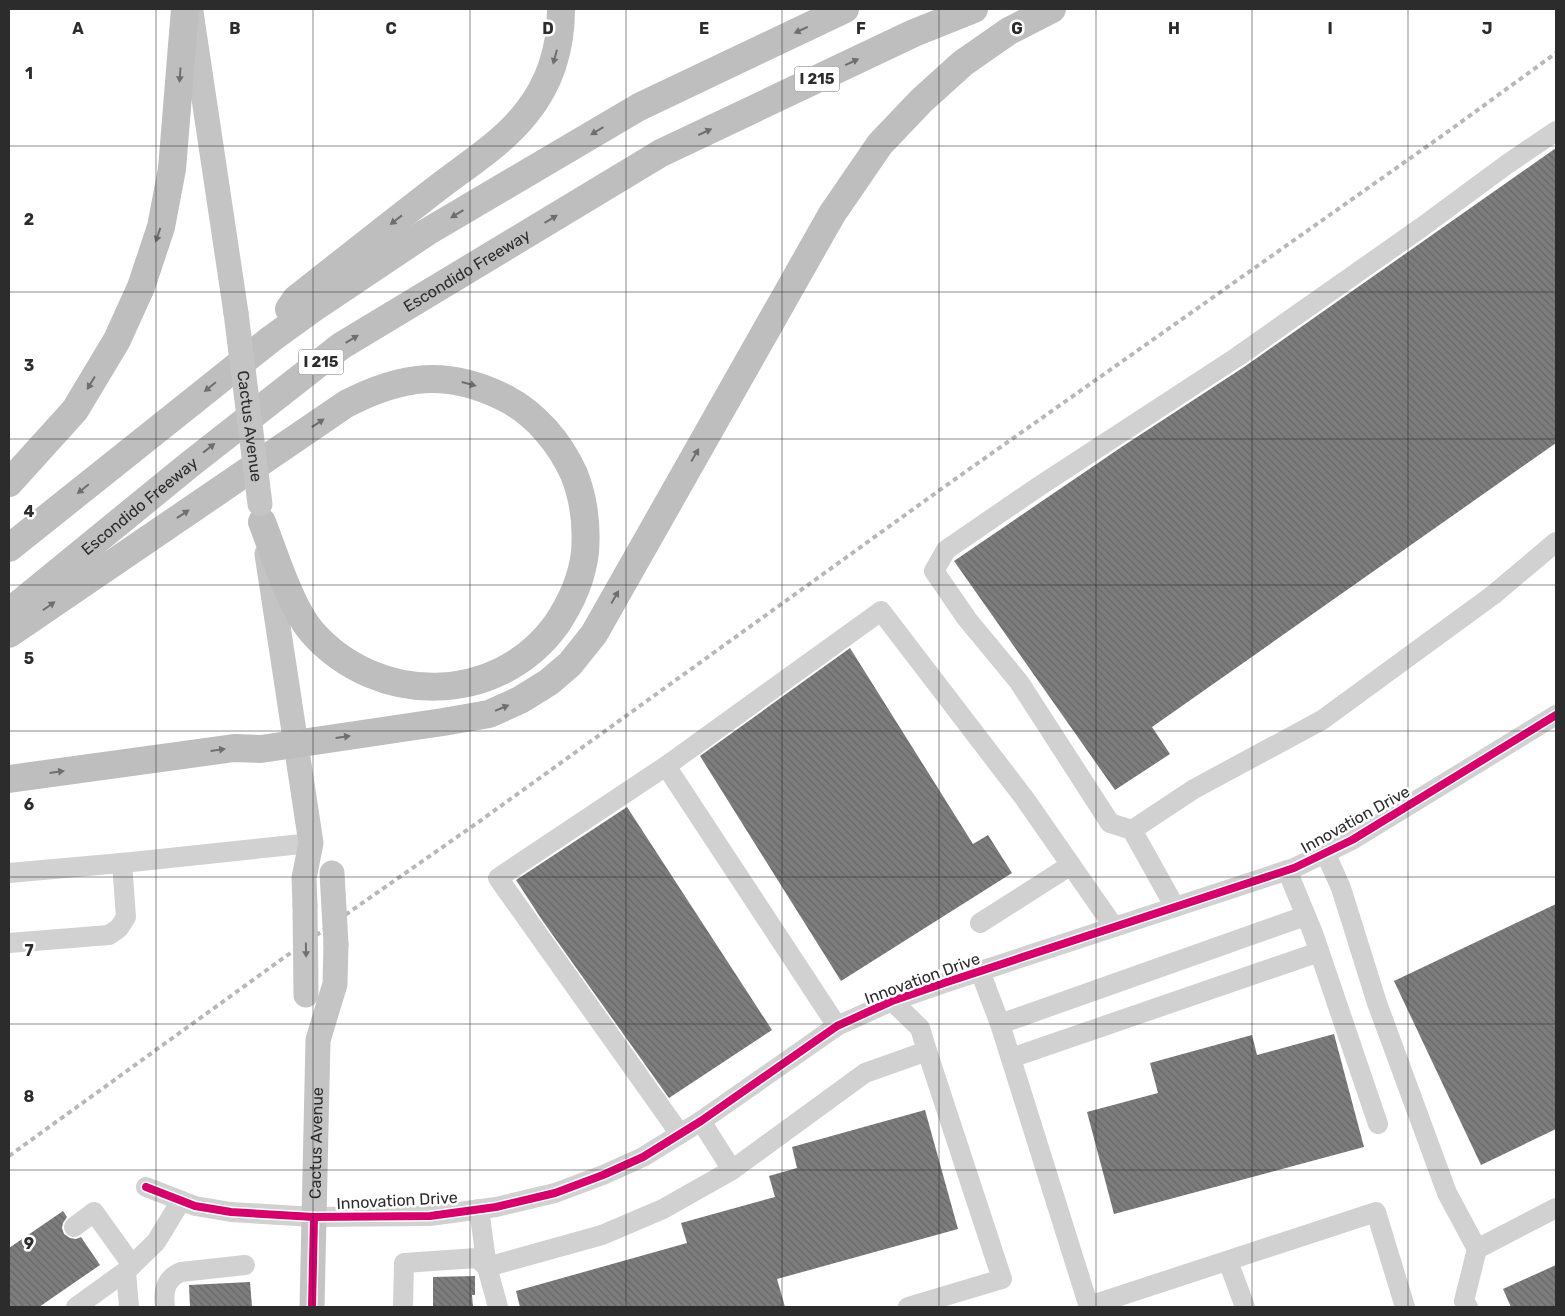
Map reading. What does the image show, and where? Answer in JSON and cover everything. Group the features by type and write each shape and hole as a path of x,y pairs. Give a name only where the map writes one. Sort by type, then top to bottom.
{"highway":[{"path":"9,483 75,410 117,340 141,287 161,227 172,170 185,9"},
{"path":"271,339 296,299 494,144 527,112 544,85 554,60 559,40 561,9"},
{"path":"9,548 271,339 427,232 639,106 845,9"},
{"name":"Escondido Freeway","path":"9,612 189,465 340,346 661,153 914,32 974,9"},
{"path":"9,779 234,748 261,749 489,714 520,700 549,682 570,664 594,634 832,214 880,144 921,101 963,64 1009,30 1052,9"},
{"path":"9,634 346,404 369,392 391,384 415,379 449,380 488,390 511,401 529,414 556,443 568,461 578,485 584,507 586,539 582,571 563,614 548,635 531,652 509,667 462,685 443,687 418,686 386,680 360,669 342,659 312,631 288,588 261,513"}],"main road":[{"name":"Cactus Avenue","path":"191,9 236,313 261,513 294,744 311,842 304,878 306,995 318,1040"},
{"name":"Cactus Avenue","path":"311,842 332,873 336,928 335,984 318,1040 312,1307"}],"street":[{"path":"1175,907 1132,830 1110,823 1019,682 966,619 934,571 946,550 1038,487 1237,357 1556,131"},
{"path":"1132,830 1194,789 1322,720 1493,595 1556,542"},
{"path":"680,1134 498,878 666,766 881,611 1025,799 1114,927"},
{"name":"Innovation Drive","path":"146,1186 195,1206 231,1212 314,1217 430,1216 496,1207 555,1193 603,1175 635,1160 701,1122 837,1026 892,1001 1286,870 1352,840 1556,715"},
{"path":"666,766 837,1026"},
{"path":"9,873 122,863 311,842"},
{"path":"1325,852 1341,888 1378,1003 1447,1193 1477,1250 1464,1301 1468,1307"},
{"path":"9,944 109,935 119,928 126,917 122,863"},
{"path":"980,923 1071,865"},
{"path":"1286,870 1319,952 1378,1124"},
{"path":"1000,1024 1304,916"},
{"path":"1011,1058 1319,952"},
{"path":"980,971 1000,1024 1089,1307 1376,1212 1405,1307"},
{"path":"892,1001 920,1028 1002,1279 908,1307"},
{"path":"487,1267 602,1235 664,1209 732,1170 865,1073 927,1051"},
{"path":"701,1122 732,1170"},
{"path":"76,1307 129,1268 156,1242 180,1201"},
{"path":"1477,1250 1556,1208"},
{"path":"479,1209 487,1267 498,1307"},
{"path":"74,1227 94,1212 129,1268 129,1307"},
{"path":"403,1307 404,1263 477,1258 487,1267"},
{"path":"1228,1261 1245,1307"},
{"path":"165,1307 166,1286 173,1276 181,1272 245,1265"}],"building":[{"path":"1556,148 1556,443 1152,727 1170,754 1115,790 954,561 1123,446 1244,367"},
{"path":"850,648 973,844 988,835 1012,873 841,981 700,756"},
{"path":"627,807 772,1030 669,1098 542,920 516,880"},
{"path":"1556,904 1556,1129 1481,1165 1394,981"},
{"path":"1334,1034 1364,1147 1114,1214 1087,1112 1158,1093 1150,1063 1252,1035 1257,1055"},
{"path":"925,1110 958,1229 777,1279 785,1307 520,1307 516,1291 687,1243 681,1223 775,1197 769,1176 797,1168 792,1147"},
{"path":"63,1211 67,1217 62,1228 64,1234 70,1238 76,1239 81,1237 100,1265 39,1307 9,1307 9,1248"},
{"path":"1556,1265 1556,1307 1511,1307 1503,1289"},
{"path":"475,1276 475,1295 472,1295 473,1307 433,1307 433,1277"},
{"path":"250,1282 252,1307 190,1307 189,1285"}],"railway":[{"path":"9,1156 282,959 480,821 944,487 1446,133 1556,53"}],"cycle path":[{"path":"146,1187 195,1206 231,1212 314,1217 430,1216 496,1207 555,1193 603,1175 643,1157 701,1121 837,1026 892,1001 1294,868 1352,840 1556,715"},
{"path":"312,1307 314,1217"}]}
